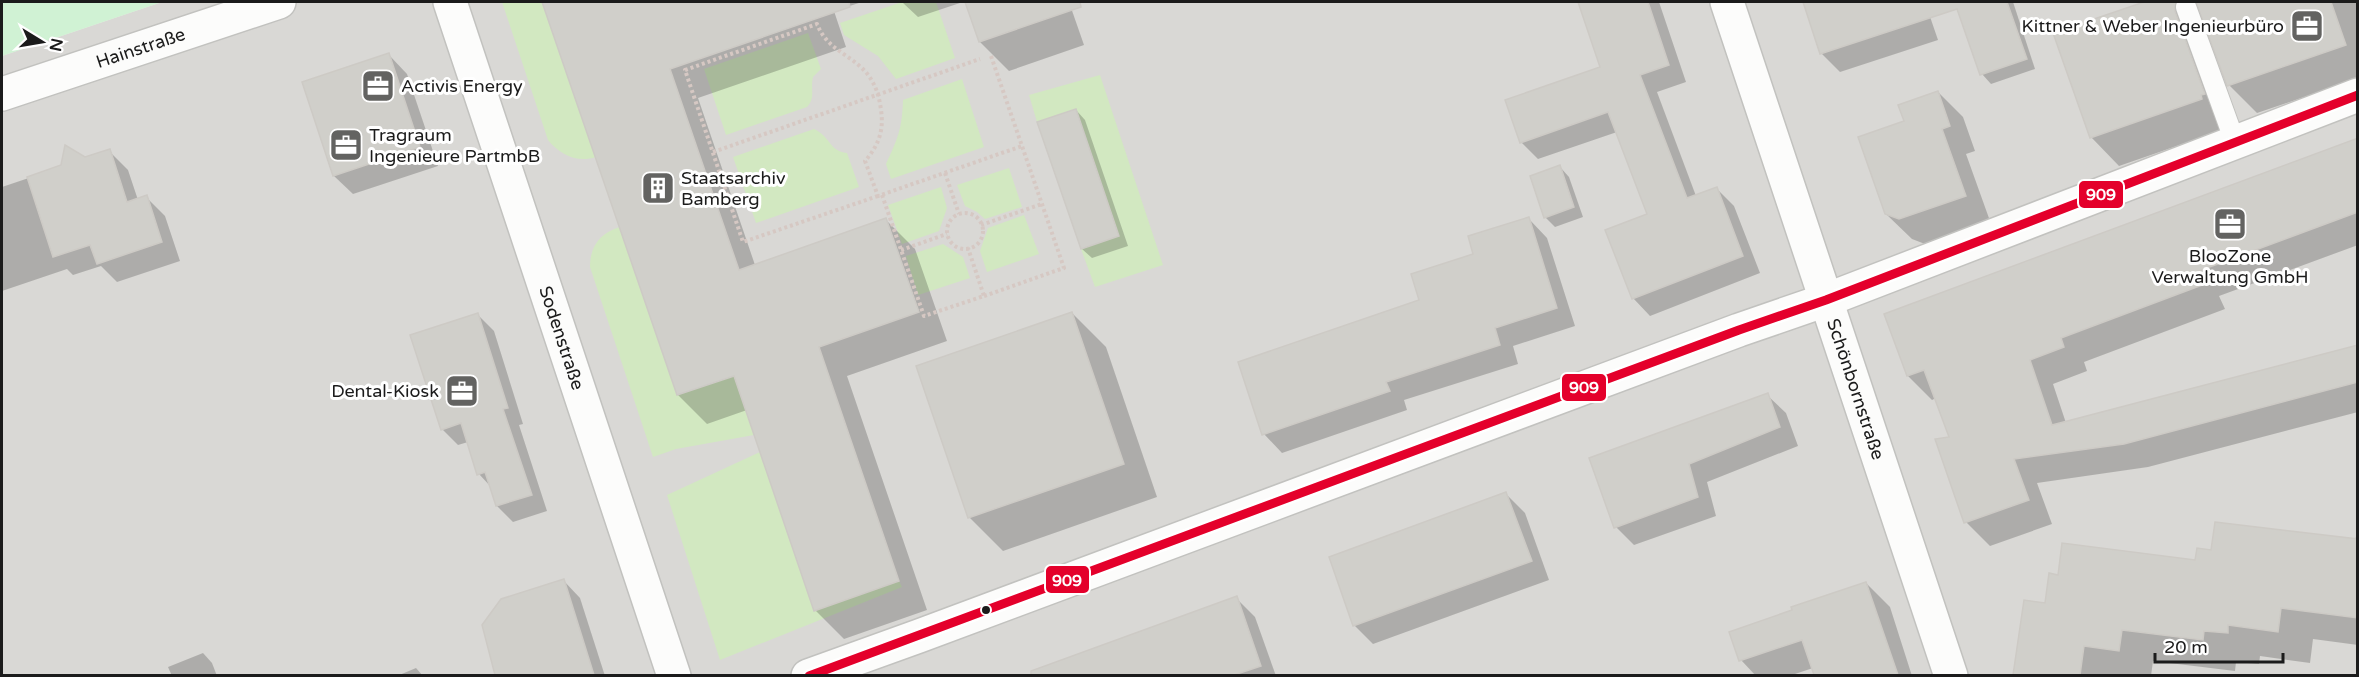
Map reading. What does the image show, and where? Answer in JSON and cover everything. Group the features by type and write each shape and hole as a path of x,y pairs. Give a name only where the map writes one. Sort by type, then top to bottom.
{"street":[{"name":"Hainstraße","path":"2,94 279,2"},
{"name":"Sodenstraße","path":"450,2 674,675"},
{"name":"Schönbornstraße","path":"1727,2 1951,675"},
{"path":"808,675 919,636 1739,330 1826,300 2358,95"}],"lane":[{"path":"2186,7 2235,142"}],"path":[{"path":"991,56 1042,204 1064,268 924,316 901,250 880,195 865,160 875,150 882,121 879,94 869,75 853,59 830,43 817,24 685,70 743,242 880,195 945,173 1022,146"},
{"path":"713,152 980,59"},
{"path":"945,173 959,214"},
{"path":"981,225 1042,204"},
{"path":"959,214 972,214 981,225 980,239 968,248 954,245 947,234 951,219 959,214"},
{"path":"901,250 947,234"},
{"path":"968,248 984,296"}],"shaded area":[{"path":"162,2 2357,2 2357,675 2,675 2,56"}],"green space":[{"path":"2,2 162,2 2,56"},
{"path":"502,2 558,2 544,6 596,157 582,159 563,154 548,140"},
{"path":"902,2 936,2 955,58 896,79 878,56 844,35 840,23"},
{"path":"808,33 821,69 813,77 810,104 726,135 704,69"},
{"path":"1100,75 1163,265 1095,287 1081,249 1119,236 1076,109 1037,122 1029,95"},
{"path":"962,79 984,147 891,179 886,164 899,133 903,100"},
{"path":"814,129 820,132 837,150 847,153 859,187 756,223 733,157"},
{"path":"1009,168 1022,207 985,219 965,206 957,185"},
{"path":"941,187 947,208 939,231 902,244 888,205"},
{"path":"1024,215 1039,254 987,272 980,251 988,228"},
{"path":"620,227 677,395 798,354 818,413 754,435 676,449 653,457 590,267 590,259 598,241 607,233"},
{"path":"943,244 963,257 970,278 918,295 906,256"},
{"path":"760,452 814,610 899,581 902,587 720,660 667,495"}],"building":[{"name":"Staatsarchiv Bamberg","path":"542,2 849,2 850,7 670,69 739,270 886,218 919,312 819,347 899,581 814,611 734,376 677,395"},
{"path":"965,2 1080,2 1081,7 979,42"},
{"path":"1578,2 1648,2 1669,65 1640,75 1687,198 1717,187 1743,256 1632,299 1605,230 1647,214 1608,112 1520,143 1505,100 1600,67"},
{"path":"1803,2 2007,2 2027,59 1980,75 1957,9 1820,54"},
{"path":"2144,2 2176,2 2175,11 2205,94 2201,95 2202,99 2090,138 2053,33"},
{"path":"2196,2 2331,2 2346,45 2227,86"},
{"path":"389,53 420,147 333,176 302,82"},
{"path":"1938,91 1950,126 1942,129 1966,196 1899,219 1885,214 1858,137 1904,121 1898,105"},
{"path":"1076,109 1119,236 1081,249 1037,122"},
{"path":"2358,138 2358,212 2196,272 2202,285 2061,338 2064,347 2030,360 2052,425 2358,345 2358,382 2124,444 2014,459 2029,500 1964,523 1935,439 1949,437 1924,370 1907,376 1884,314"},
{"path":"65,145 85,157 110,149 127,202 147,195 162,242 97,264 90,245 53,257 27,177 61,165"},
{"path":"1560,165 1574,207 1544,218 1530,176"},
{"path":"1529,217 1557,308 1495,328 1500,345 1386,382 1390,391 1262,435 1238,362 1419,300 1411,274 1473,254 1468,236"},
{"path":"1072,312 1124,464 968,518 916,366"},
{"path":"478,313 508,408 503,409 532,495 496,506 485,472 477,475 461,423 441,430 410,335"},
{"path":"1768,393 1780,427 1689,464 1698,497 1614,528 1589,458"},
{"path":"1506,492 1532,561 1353,626 1329,557"},
{"path":"2215,522 2358,539 2358,618 2281,608 2278,632 2228,625 2228,633 2204,631 2203,640 2122,630 2119,651 2084,646 2080,675 2013,675 2024,600 2045,603 2049,573 2058,575 2062,543 2195,560 2197,548 2211,550"},
{"path":"564,579 594,675 495,675 482,625 501,599"},
{"path":"1866,582 1898,675 1814,675 1802,640 1739,661 1729,632 1792,610 1791,607"},
{"path":"1237,596 1261,666 1234,675 1031,675 1031,671"}],"transit line":[{"name":"909","path":"809,676 1739,330 1826,300 2358,95"}],"place":[{"name":"Kittner & Weber Ingenieurbüro","path":"2307,26"},
{"name":"Activis Energy","path":"378,86"},
{"name":"Tragraum Ingenieure PartmbB","path":"346,145"},
{"name":"Staatsarchiv Bamberg","path":"658,188"},
{"name":"BlooZone Verwaltung GmbH","path":"2230,224"},
{"name":"Dental-Kiosk","path":"462,391"}]}
